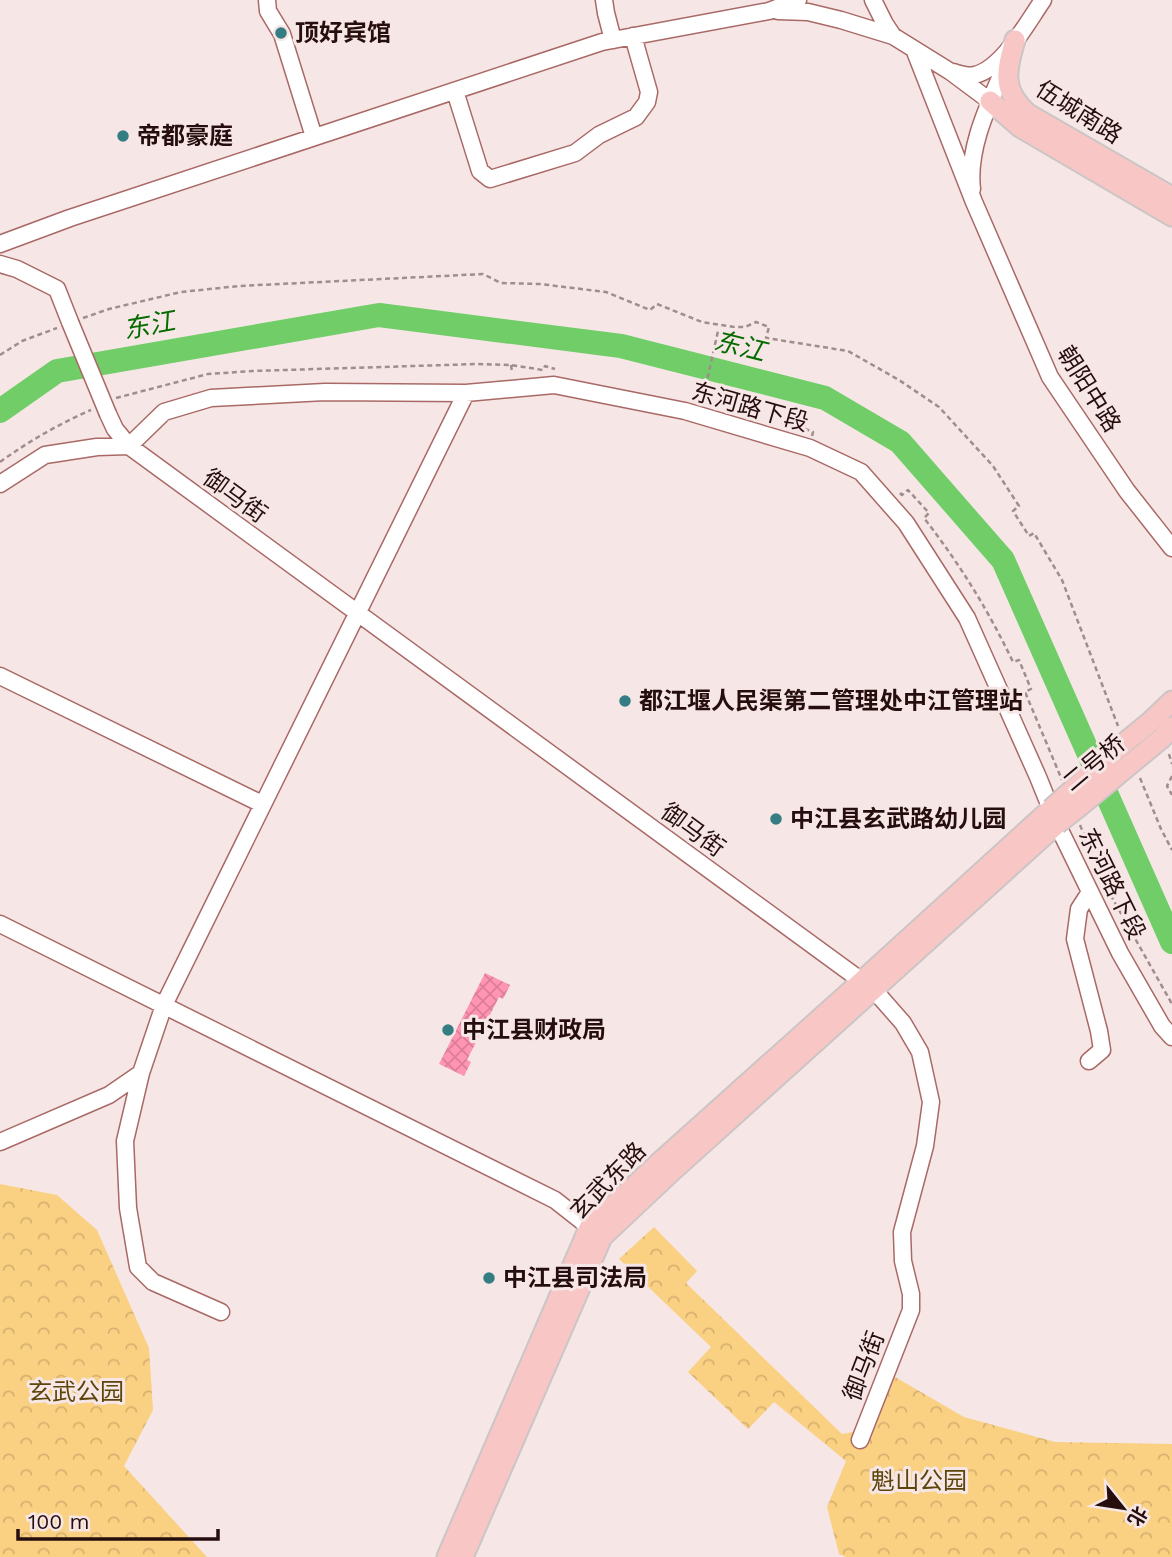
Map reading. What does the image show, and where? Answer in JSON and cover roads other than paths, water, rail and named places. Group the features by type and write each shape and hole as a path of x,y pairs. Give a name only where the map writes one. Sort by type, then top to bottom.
{"main road":[{"name":"伍城南路","path":"1015,40 1007,75 1010,93 1018,105 1028,114 1172,197"},
{"name":"伍城南路","path":"990,101 1020,127 1172,216"},
{"name":"二号桥","path":"868,985 1054,817 1080,807 1161,730 1172,701"},
{"name":"玄武东路","path":"447,1557 596,1233 660,1162 868,985"},
{"name":"玄武东路","path":"463,1557 596,1233"}],"street":[{"path":"267,0 268,11 282,34 314,137"},
{"path":"604,0 613,40"},
{"path":"0,244 70,218 613,40 769,11 798,0"},
{"path":"873,0 894,36"},
{"path":"951,72 965,76 986,71 999,60 1043,0"},
{"path":"769,11 808,12 894,36 951,72 990,101"},
{"path":"456,91 480,172 490,179 502,176 575,153 599,135 636,117 647,102 649,92 633,36"},
{"path":"974,202 971,182 975,149 990,101 1015,40"},
{"name":"朝阳中路","path":"914,49 974,202 1049,377 1127,491 1172,548"},
{"name":"御马街","path":"0,264 17,269 57,289 100,411 129,446 868,985 903,1023 920,1052 931,1102 925,1146 902,1232 902,1261 911,1294 911,1310 860,1440"},
{"name":"东河路下段","path":"129,446 164,412 211,398 325,392 466,393 554,385 685,411 810,448 861,472 906,523 967,618 1054,817 1090,892 1120,953 1162,1026 1172,1038"},
{"path":"222,1312 153,1282 138,1267 128,1208 125,1141 141,1073 164,1005 466,393"},
{"path":"0,484 46,455 97,447 129,446"},
{"path":"0,676 262,804"},
{"path":"1089,1061 1102,1050 1100,1031 1075,939 1079,909 1090,892"},
{"path":"0,925 555,1200 596,1233"},
{"path":"0,1142 109,1095 141,1073"}],"waterway":[{"name":"东江","path":"0,411 57,371 379,315 621,346 825,398 900,442 1003,560 1172,942"}],"place":[{"name":"顶好宾馆","path":"281,33"},
{"name":"帝都豪庭","path":"123,136"},
{"name":"都江堰人民渠第二管理处中江管理站","path":"625,701"},
{"name":"中江县玄武路幼儿园","path":"776,819"},
{"name":"中江县财政局","path":"448,1030"},
{"name":"中江县司法局","path":"489,1278"}],"park label":[{"name":"玄武公园","path":"76,1392"},
{"name":"魁山公园","path":"919,1481"}]}
